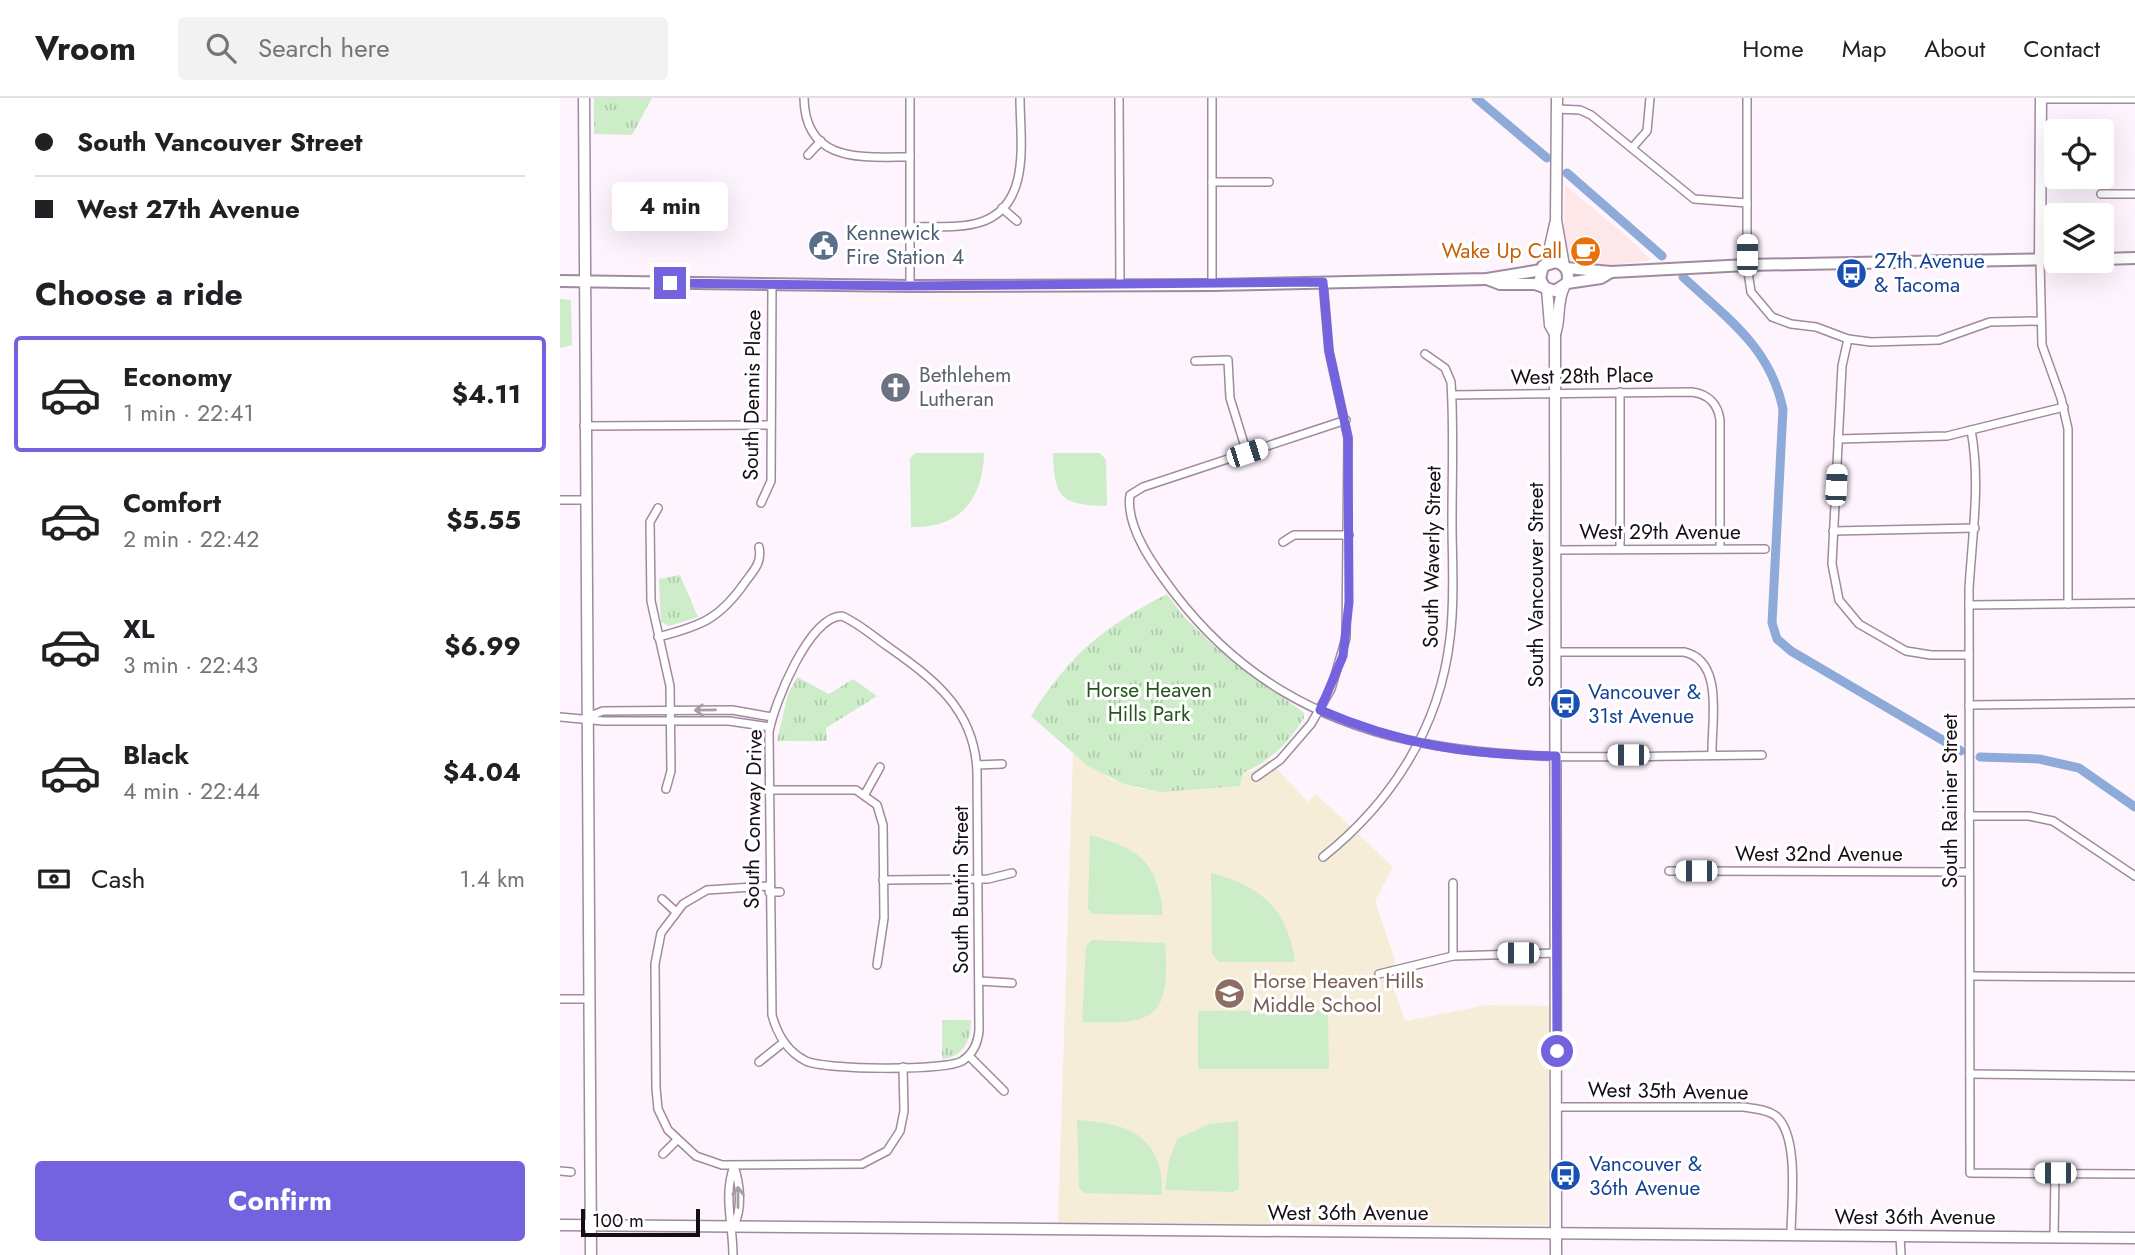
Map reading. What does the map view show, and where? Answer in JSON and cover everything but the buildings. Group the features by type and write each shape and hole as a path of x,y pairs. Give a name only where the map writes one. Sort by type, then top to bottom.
{"main road":[{"path":"2114,258 2135,258"},
{"path":"560,281 910,286 1212,285 1487,279 1543,268 1555,262 1565,267 1611,272 1747,265 2044,260"},
{"path":"1565,267 1566,285"},
{"path":"1543,268 1539,279 1546,289"},
{"path":"1487,279 1500,284 1535,284 1555,291 1566,285 1601,278 1611,272"}],"street":[{"path":"584,98 584,426 592,1255"},
{"path":"804,98 806,119 821,141 853,157 910,157"},
{"path":"910,98 910,286"},
{"path":"910,227 981,222 1002,208 1018,186 1020,174 1020,98"},
{"path":"1119,98 1120,285"},
{"path":"1212,98 1212,285"},
{"path":"1557,98 1556,220 1565,267"},
{"path":"1632,149 1647,131 1650,98"},
{"path":"1747,98 1747,265 1751,292 1772,317 1791,324 1816,327 1848,339 1871,342 1939,340 1990,322 2040,321"},
{"path":"2067,604 2068,440 2064,407 2045,358 2040,321 2041,98 2135,99"},
{"path":"1557,110 1580,110 1591,115 1694,199 1746,202"},
{"path":"808,155 821,141"},
{"path":"1212,183 1269,181"},
{"path":"2101,194 2135,194"},
{"path":"1002,208 1017,220"},
{"path":"1543,268 1556,220"},
{"path":"1256,777 1289,751 1320,710 1337,674 1346,638 1349,535 1346,420 1329,351 1323,282"},
{"name":"South Dennis Place","path":"761,503 771,481 772,285"},
{"name":"South Vancouver Street","path":"1556,1255 1555,334 1559,324 1559,298 1566,285"},
{"name":"South Vancouver Street","path":"1546,289 1550,325 1555,334"},
{"path":"1848,339 1842,360 1833,531 1835,588 1852,618 1906,651 1931,655 1969,655"},
{"name":"South Waverly Street","path":"1323,857 1354,831 1385,798 1419,744 1438,696 1451,630 1452,395 1451,382 1445,368 1425,354"},
{"path":"1195,360 1228,360 1230,398 1247,453"},
{"path":"1619,392 1620,549"},
{"name":"West 28th Place","path":"1452,395 1692,392 1711,400 1720,420 1720,549"},
{"path":"1838,439 1938,437 2064,407"},
{"path":"1346,420 1143,487 1130,495 1131,513 1143,544 1169,586 1193,615 1256,671 1320,710 1366,729 1419,744 1469,753 1556,756 1762,755"},
{"path":"584,426 771,425"},
{"name":"South Rainier Street","path":"1971,430 1975,452 1975,528 1969,605 1970,1173 2055,1173"},
{"path":"560,500 585,500"},
{"path":"658,508 650,522 651,601 670,686 671,771 666,789"},
{"path":"1833,531 1975,528"},
{"path":"1283,542 1294,535 1349,535"},
{"path":"658,637 700,625 720,613 759,563 759,547"},
{"name":"West 29th Avenue","path":"1555,550 1765,549"},
{"path":"1969,605 2135,603"},
{"name":"South Conway Drive","path":"783,1042 774,1023 770,1003 770,727 779,695 795,664 823,624 837,616 849,620 938,683 955,702 966,724"},
{"path":"1556,652 1684,652 1703,661 1711,679 1712,755"},
{"path":"1969,705 2135,703"},
{"path":"587,718 603,711 732,710 772,717"},
{"path":"560,717 603,721 729,721 770,727"},
{"name":"South Buntin Street","path":"966,724 977,765 979,981 979,1037 969,1056"},
{"path":"977,765 1002,764"},
{"path":"865,794 880,767"},
{"path":"768,790 846,789 865,794 877,805 881,816 883,880 883,928 877,965"},
{"path":"1969,816 2029,816 2053,821 2135,876"},
{"name":"West 32nd Avenue","path":"1669,871 1969,872"},
{"path":"883,880 978,879 1012,873"},
{"path":"1453,883 1453,956"},
{"path":"780,892 769,889 708,890 675,911 661,933 656,949 655,995 657,1099 664,1124 676,1141 708,1161 734,1166 849,1166 880,1157 894,1143 902,1121 903,1067"},
{"path":"662,898 675,911"},
{"path":"1379,974 1453,956 1556,953"},
{"path":"1970,976 2135,977"},
{"path":"979,981 1012,983"},
{"path":"655,995 664,995"},
{"path":"560,999 589,999"},
{"path":"759,1062 783,1042 806,1061 825,1066 951,1066 969,1056 1004,1091"},
{"path":"1970,1074 2135,1076"},
{"name":"West 35th Avenue","path":"1557,1107 1744,1107 1768,1112 1777,1117 1788,1135 1791,1148 1791,1235"},
{"path":"663,1154 676,1141"},
{"path":"733,1255 733,1228 738,1219 738,1180 734,1166"},
{"path":"560,1171 571,1172"},
{"path":"2054,1237 2055,1173 2135,1174"},
{"name":"West 36th Avenue","path":"560,1225 2135,1238"},
{"path":"1900,1236 1901,1255"}],"shaded area":[{"path":"1565,185 1651,260 1586,268 1572,266 1563,250"},
{"name":"Horse Heaven Hills Middle School","path":"1073,753 1111,779 1140,789 1240,786 1243,773 1253,771 1268,760 1308,802 1316,794 1393,867 1375,901 1395,960 1391,980 1405,1021 1487,1005 1549,1006 1548,1225 1058,1223"}],"green space":[{"path":"594,98 652,98 632,135 594,134"},
{"path":"560,299 571,300 572,345 560,348"},
{"path":"916,453 984,453 983,470 973,498 955,517 943,523 911,527 910,458"},
{"path":"1053,453 1100,453 1106,460 1107,506 1079,504 1063,496 1055,480"},
{"path":"680,575 698,617 669,626 661,622 659,579"},
{"name":"Horse Heaven Hills Park","path":"1167,594 1185,618 1212,644 1304,713 1298,728 1277,751 1243,773 1240,786 1161,792 1124,784 1088,766 1031,716 1060,675 1090,644 1144,606"},
{"path":"797,677 829,694 853,679 877,696 826,728 827,741 777,741 788,694"},
{"path":"1090,835 1122,846 1143,860 1156,882 1163,915 1093,914 1088,909"},
{"path":"1211,873 1245,885 1270,903 1286,928 1295,962 1219,962 1212,954"},
{"path":"1092,940 1165,943 1165,988 1153,1012 1126,1022 1082,1022 1086,946"},
{"path":"1328,1010 1329,1069 1198,1069 1198,1011"},
{"path":"942,1020 971,1020 970,1034 965,1046 956,1055 942,1059"},
{"path":"1077,1120 1112,1125 1139,1136 1156,1159 1161,1175 1162,1195 1084,1193 1079,1188"},
{"path":"1238,1121 1239,1189 1233,1192 1165,1190 1169,1161 1177,1139 1209,1124"}],"waterway":[{"path":"1476,98 1547,158"},
{"path":"1567,173 1662,256"},
{"path":"1683,277 1745,335 1768,368 1783,409 1772,623 1777,639 1791,651 1961,751"},
{"path":"1980,757 2039,759 2079,768 2135,807"}],"place":[{"name":"Kennewick Fire Station 4","path":"823,245"},
{"name":"Wake Up Call","path":"1585,251"},
{"name":"27th Avenue & Tacoma","path":"1851,273"},
{"name":"Bethlehem Lutheran","path":"896,387"},
{"name":"Vancouver & 31st Avenue","path":"1565,704"},
{"name":"Horse Heaven Hills Middle School","path":"1230,993"},
{"name":"Vancouver & 36th Avenue","path":"1566,1176"}],"route":[{"path":"670,283 910,286 1323,282 1329,351 1348,438 1349,602 1343,656 1320,710 1389,737 1443,749 1469,753 1556,756 1557,1051"}]}
